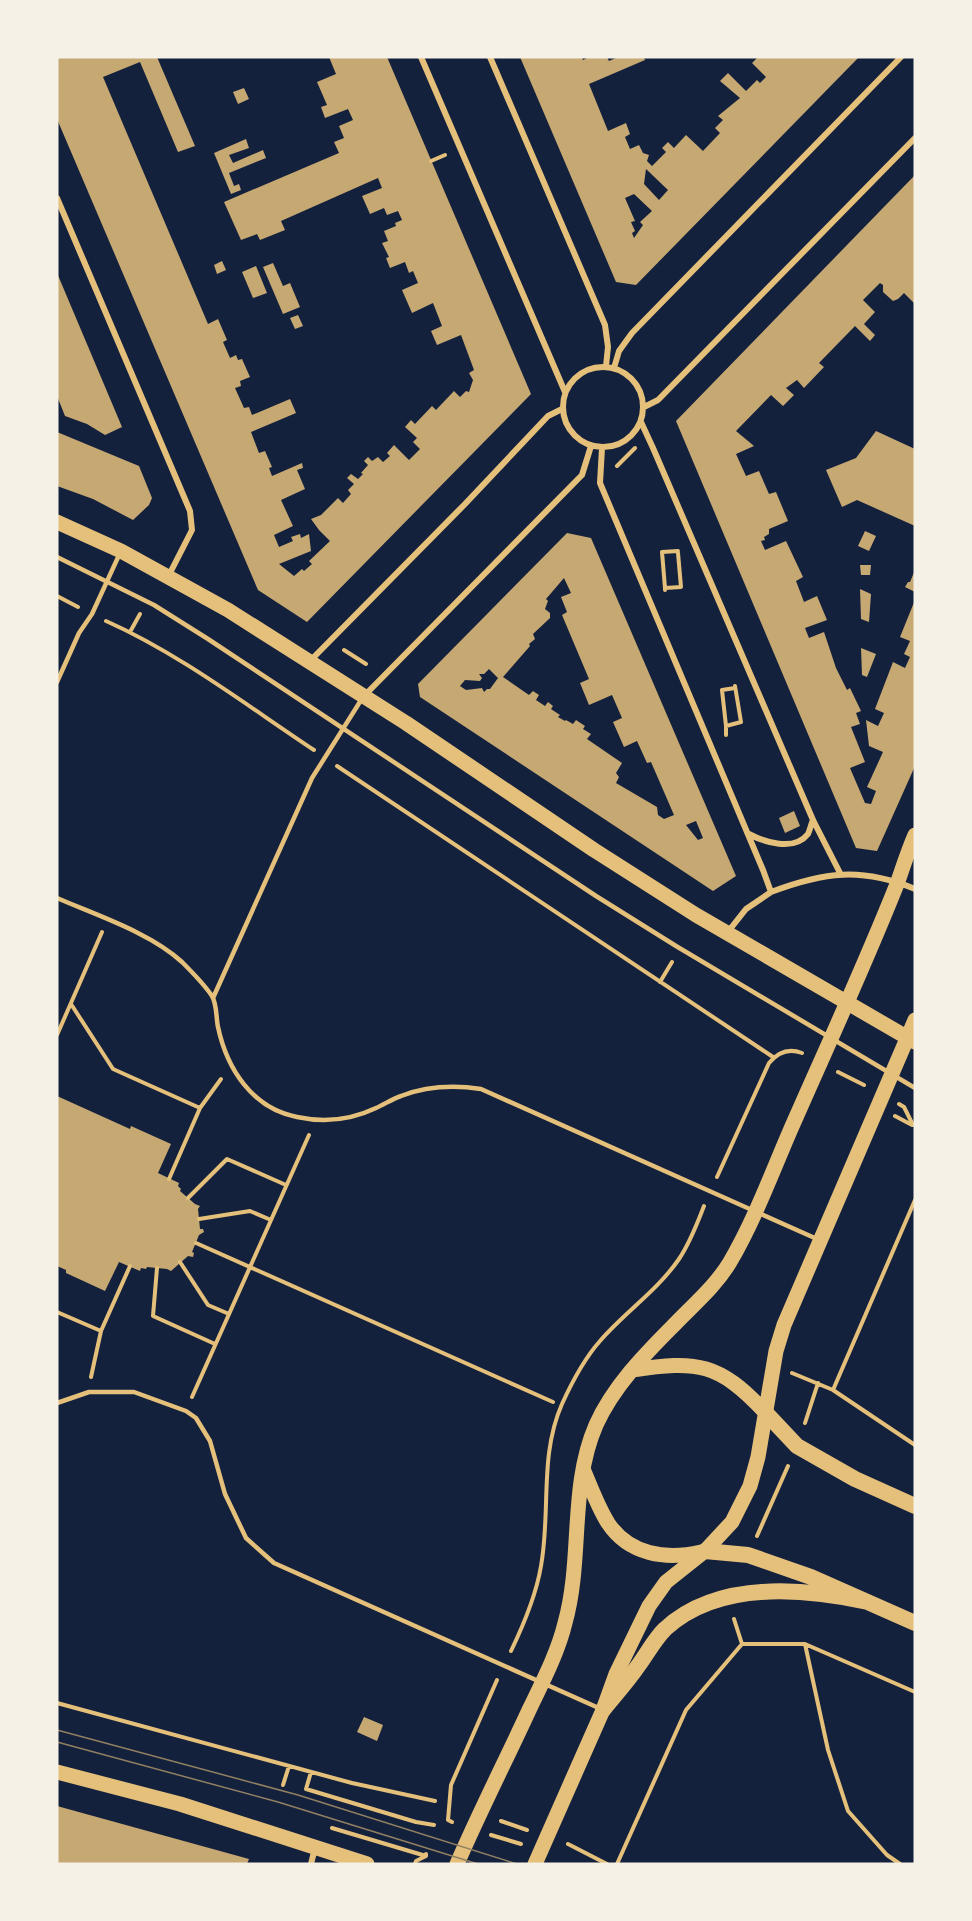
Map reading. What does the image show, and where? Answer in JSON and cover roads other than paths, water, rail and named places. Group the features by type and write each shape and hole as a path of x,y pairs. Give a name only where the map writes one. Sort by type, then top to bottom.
{"highway":[{"path":"765,1413 797,1446 855,1479 915,1506"},
{"path":"705,1551 748,1555 811,1577 915,1623"},
{"path":"603,1710 666,1629 693,1611 727,1598 762,1592 830,1593 868,1602"}],"main road":[{"path":"57,522 121,550 228,610 406,723 594,850 727,933 911,1040"},
{"path":"458,1864 541,1683 564,1627 575,1577 578,1512 587,1450 596,1427 612,1395 632,1370 716,1283 730,1261 820,1063 915,835"},
{"path":"537,1857 603,1710 633,1635 655,1596 666,1582 705,1551 732,1522 750,1486 758,1457 773,1366 784,1325 882,1094 911,1040 915,1020"},
{"path":"632,1370 663,1365 685,1365 720,1373 737,1385 765,1413"},
{"path":"584,1471 609,1525 631,1545 658,1556 675,1557 705,1551"},
{"path":"57,1772 180,1804 367,1864"}],"street":[{"path":"421,57 565,392"},
{"path":"490,57 605,325 610,367"},
{"path":"610,367 632,333 901,57"},
{"path":"644,406 658,400 915,138"},
{"path":"57,198 190,511 192,530 168,576"},
{"path":"610,367 630,376 640,390 644,406 641,422 632,436 619,445 602,448 591,446 576,438 566,425 562,409 565,392 574,378 589,369 610,367"},
{"path":"309,662 549,416 562,409"},
{"path":"641,422 813,820 840,873"},
{"path":"364,697 582,475 591,446"},
{"path":"602,448 600,483 771,892"},
{"path":"748,834 763,841 790,843 798,841 807,834 813,820"},
{"path":"727,933 746,909 771,892 812,879 840,873 870,875 915,889"},
{"path":"311,1864 315,1848"}],"lane":[{"path":"57,682 79,633 92,614 121,550"},
{"path":"57,557 163,610 344,727 596,896 915,1088"},
{"path":"213,998 312,778 364,697"},
{"path":"57,898 153,941 172,954 213,998 223,1047 231,1067 253,1095 280,1112 315,1120 336,1120 354,1117 402,1095 427,1088 447,1086 481,1089 820,1240"},
{"path":"57,1403 89,1392 134,1392 186,1411 196,1418 210,1441 225,1494 246,1538 274,1563 603,1710"}],"tram line":[{"path":"57,1730 298,1795 517,1864"},
{"path":"57,1742 278,1802 478,1864"}]}
